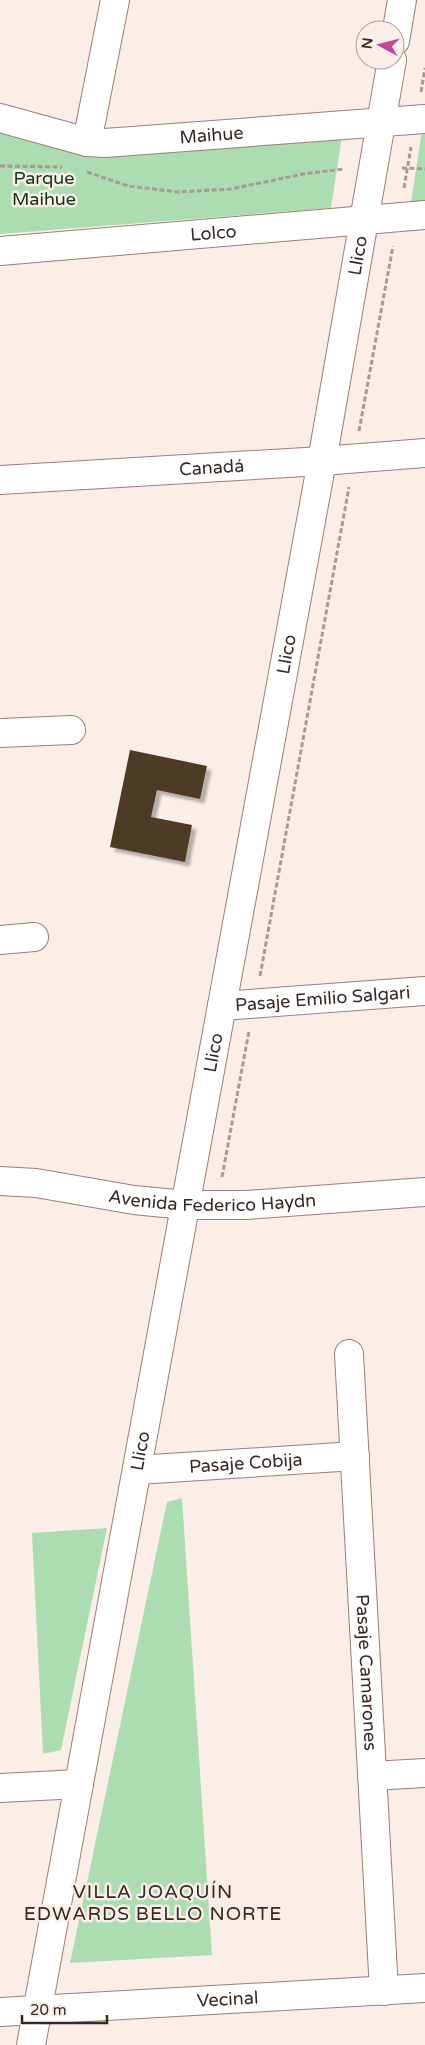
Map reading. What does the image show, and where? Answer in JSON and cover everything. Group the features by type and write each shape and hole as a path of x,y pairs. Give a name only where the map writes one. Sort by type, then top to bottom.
{"street":[{"path":"87,142 115,0"},
{"path":"399,20 402,0"},
{"name":"Llico","path":"32,2045 322,461 390,70"},
{"name":"Maihue","path":"0,118 87,142 122,143 421,119"},
{"name":"Lolco","path":"0,251 412,216"},
{"name":"Canadá","path":"0,480 322,461 425,452"},
{"path":"0,734 71,730"},
{"path":"0,940 34,938"},
{"name":"Pasaje Emilio Salgari","path":"222,1006 425,991"},
{"name":"Avenida Federico Haydn","path":"0,1182 36,1183 134,1200 217,1206 425,1192"},
{"name":"Pasaje Camarones","path":"349,1354 384,1991"},
{"name":"Pasaje Cobija","path":"137,1470 354,1456"},
{"path":"372,1776 425,1773"},
{"path":"0,1788 80,1784"},
{"name":"Vecinal","path":"0,2012 425,1988"}],"path":[{"path":"359,432 412,216 407,168 421,119 425,68"},
{"path":"0,166 51,165 65,167"},
{"path":"80,170 128,186 179,192 232,189 303,174 373,167 425,169"},
{"path":"217,1206 351,480"}],"green space":[{"path":"423,124 425,124 425,201 411,202"},
{"name":"Parque Maihue","path":"343,129 331,208 0,234 0,133 86,155"},
{"path":"182,1498 212,1955 70,1963 167,1502"},
{"path":"107,1528 61,1750 43,1754 32,1533"}],"building":[{"path":"130,750 207,766 200,799 157,790 151,817 192,825 185,862 110,847"}],"district":[{"name":"VILLA JOAQUÍN EDWARDS BELLO NORTE","path":"153,1902"}]}
